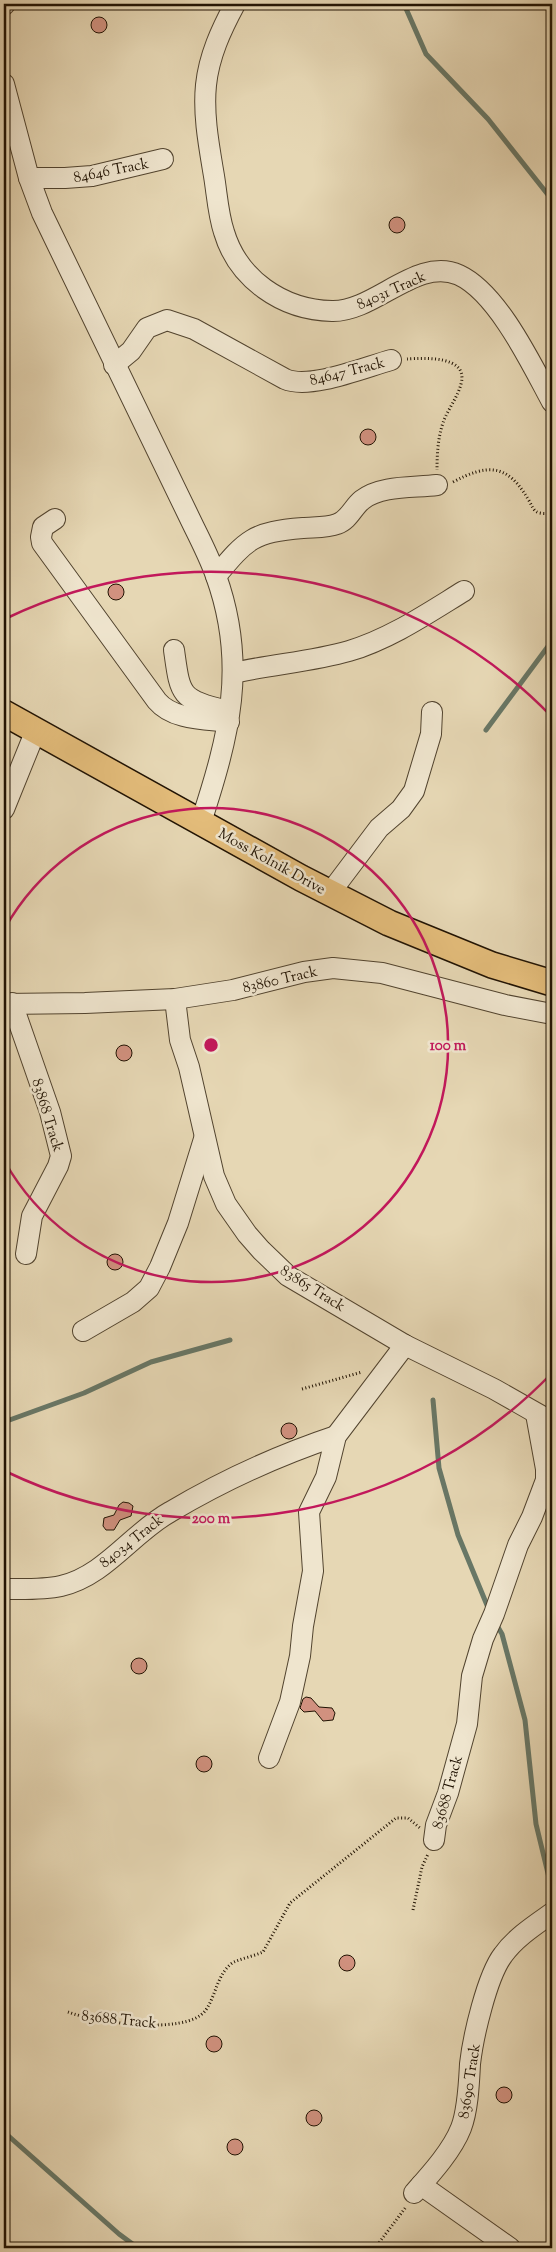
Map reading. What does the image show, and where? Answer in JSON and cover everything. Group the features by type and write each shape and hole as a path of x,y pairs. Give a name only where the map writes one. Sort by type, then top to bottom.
{"main road":[{"name":"Moss Kolnik Drive","path":"4,712 330,893 389,923 492,965 552,983"}],"street":[{"name":"84031 Track","path":"234,4 213,48 206,85 205,102 208,145 223,230 233,256 240,267 255,282 279,298 306,308 335,312 362,304 401,284 427,274 444,272 459,275 477,288 508,325 528,356 552,402"},
{"path":"4,84 29,178 58,248 216,576 232,640 234,673 230,716 218,768 201,822"},
{"name":"84646 Track","path":"29,178 92,176 163,159"},
{"name":"84647 Track","path":"114,365 131,351 147,328 167,320 194,329 285,379 295,382 323,379 391,360"},
{"path":"216,576 238,549 254,538 286,529 338,524 363,500 373,495 389,490 437,485"},
{"path":"55,519 43,527 42,543 163,708 180,715 230,716"},
{"path":"234,673 270,665 308,662 351,650 414,621 464,591"},
{"path":"174,650 181,689 198,704 230,716"},
{"path":"330,893 379,828 401,808 414,791 431,734 432,712"},
{"path":"4,808 36,730"},
{"name":"83860 Track","path":"8,1004 175,999 232,990 304,972 340,969 382,973 505,1005 552,1014"},
{"name":"83865 Track","path":"175,999 180,1040 189,1067 214,1176 226,1204 247,1234 273,1263 288,1276 405,1345 494,1389 544,1418"},
{"name":"83868 Track","path":"8,1004 50,1112 61,1156 58,1166 32,1216 26,1254"},
{"path":"83,1331 125,1307 149,1288 178,1223 205,1138"},
{"path":"269,1758 290,1702 300,1656 303,1626 313,1571 309,1512 326,1477 336,1436 405,1345"},
{"name":"83688 Track","path":"434,1840 436,1825 448,1793 467,1724 472,1676 483,1639 494,1614 518,1545 532,1517 546,1480 544,1418"},
{"name":"84034 Track","path":"4,1589 60,1586 72,1583 107,1561 150,1524 170,1512 258,1464 336,1436"},
{"name":"83690 Track","path":"418,2189 438,2164 461,2128 473,2047 490,1981 498,1962 516,1940 552,1913"},
{"path":"418,2189 510,2248"}],"path":[{"name":"84647 Track","path":"391,360 422,358 450,361 460,370 462,383 444,420 438,438 437,485"},
{"path":"437,485 439,490 472,472 498,470 512,479 527,497 534,510 541,513 552,513"},
{"path":"302,1389 368,1370"},
{"name":"83688 Track","path":"68,2012 80,2017 138,2024 173,2024 191,2021 204,2012 222,1975 234,1962 263,1952 290,1903 390,1822 396,1818 408,1818 434,1840"},
{"path":"413,1910 422,1867 434,1840"},
{"path":"375,2248 397,2221 418,2189"}],"building":[{"path":"99,17 105,19 107,25 105,31 99,33 93,31 91,25 93,19"},
{"path":"397,217 403,219 405,225 403,231 397,233 391,231 389,225 391,219"},
{"path":"368,429 374,431 376,437 374,443 368,445 362,443 360,437 362,431"},
{"path":"116,584 122,586 124,592 122,598 116,600 110,598 108,592 110,586"},
{"path":"124,1045 130,1047 132,1053 130,1059 124,1061 118,1059 116,1053 118,1047"},
{"path":"115,1254 121,1256 123,1262 121,1268 115,1270 109,1268 107,1262 109,1256"},
{"path":"289,1423 295,1425 297,1431 295,1437 289,1439 283,1437 281,1431 283,1425"},
{"path":"123,1502 133,1506 131,1516 120,1520 114,1530 106,1530 103,1526 104,1518 114,1515 119,1505"},
{"path":"139,1658 145,1660 147,1666 145,1672 139,1674 133,1672 131,1666 133,1660"},
{"path":"306,1697 311,1698 319,1707 332,1708 335,1713 333,1720 323,1721 315,1711 304,1712 300,1708 303,1699"},
{"path":"204,1756 210,1758 212,1764 210,1770 204,1772 198,1770 196,1764 198,1758"},
{"path":"347,1955 353,1957 355,1963 353,1969 347,1971 341,1969 339,1963 341,1957"},
{"path":"214,2036 220,2038 222,2044 220,2050 214,2052 208,2050 206,2044 208,2038"},
{"path":"504,2087 510,2089 512,2095 510,2101 504,2103 498,2101 496,2095 498,2089"},
{"path":"314,2110 320,2112 322,2118 320,2124 314,2126 308,2124 306,2118 308,2112"},
{"path":"235,2139 241,2141 243,2147 241,2153 235,2155 229,2153 227,2147 229,2141"}],"waterway":[{"path":"404,4 426,54 488,119 549,196 552,204"},
{"path":"486,730 552,641"},
{"path":"4,1422 84,1393 151,1362 230,1340"},
{"path":"433,1400 439,1468 458,1535 489,1610"},
{"path":"495,1622 502,1634 525,1720 536,1824 552,1890"},
{"path":"4,2132 119,2234 138,2248"}]}
